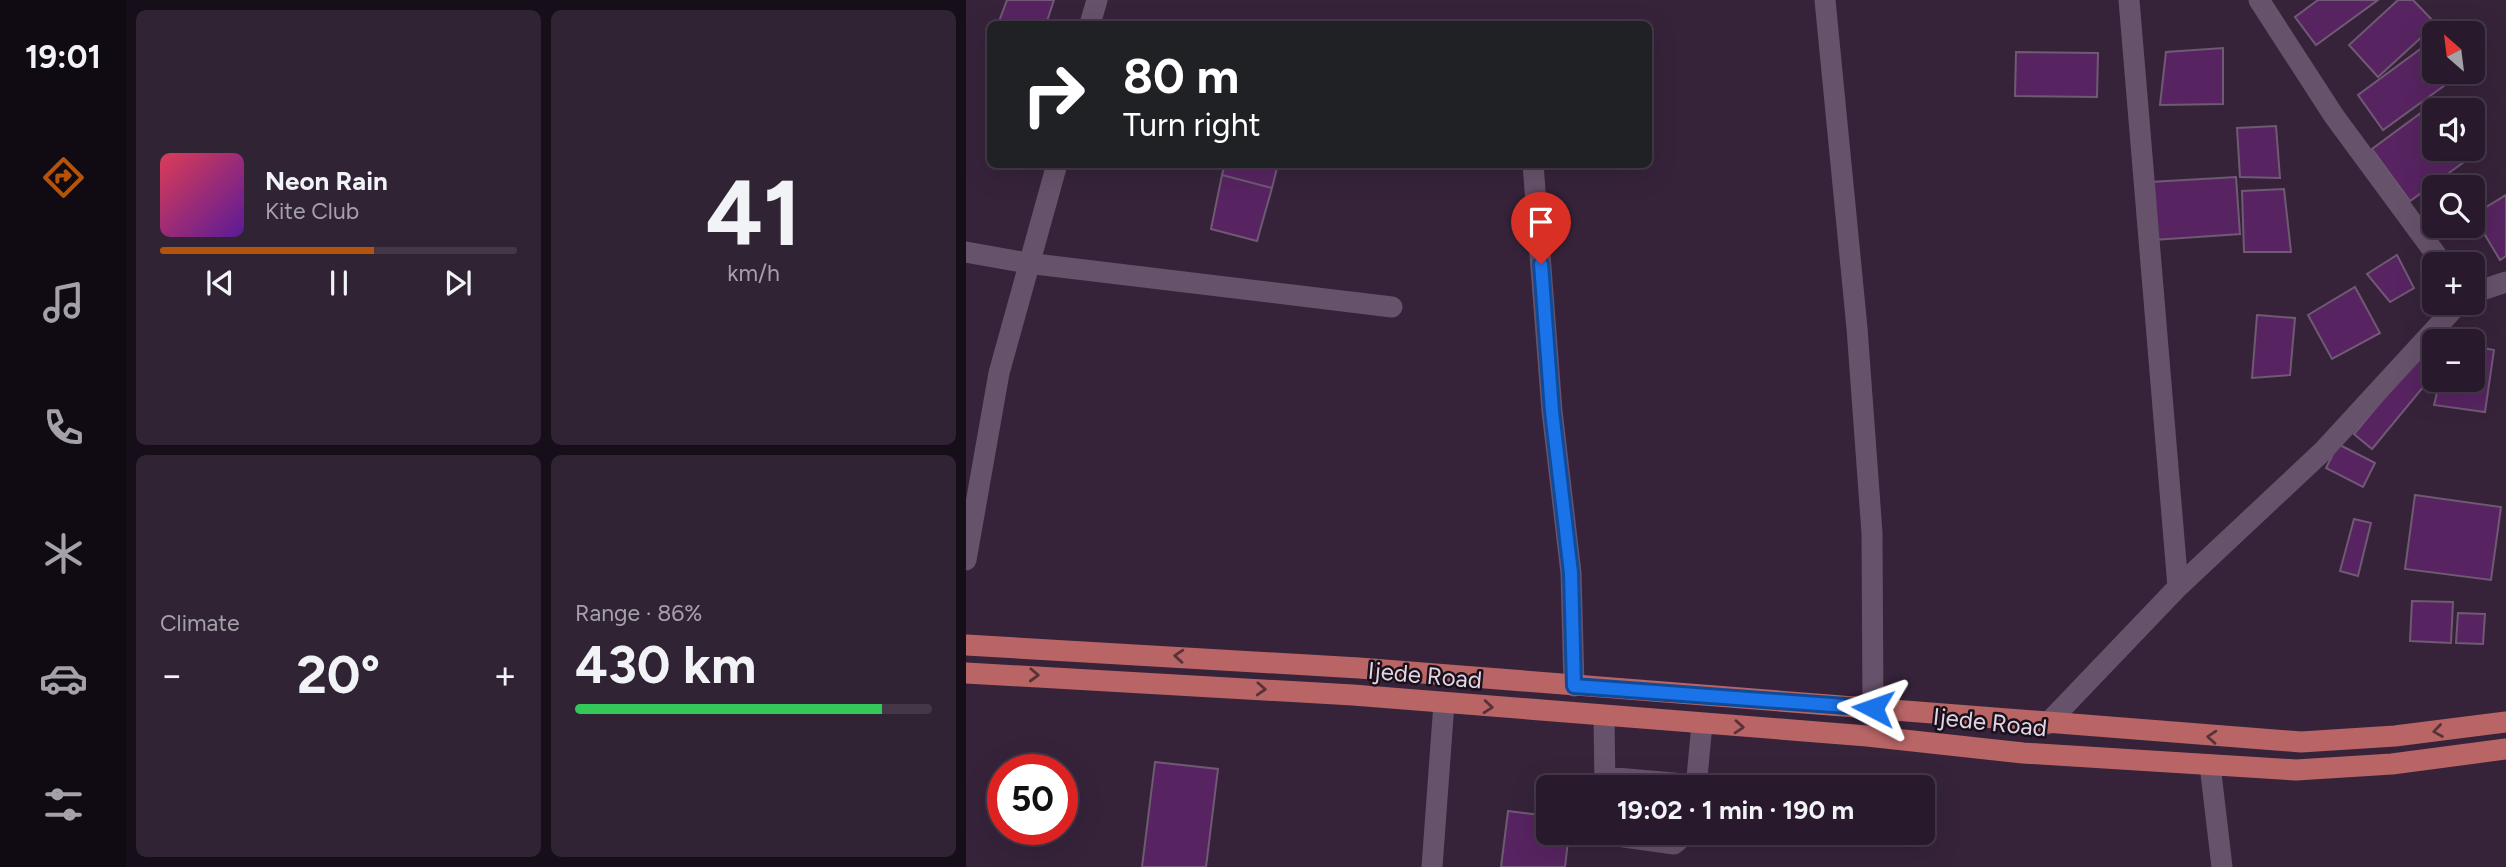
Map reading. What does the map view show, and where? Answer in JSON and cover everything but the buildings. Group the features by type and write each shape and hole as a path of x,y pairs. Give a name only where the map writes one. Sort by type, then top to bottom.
{"main road":[{"name":"Ijede Road","path":"966,645 1359,668 2301,742 2395,736 2506,722"},
{"name":"Ijede Road","path":"966,673 1444,703 1867,736 2023,753 2296,770 2392,764 2506,749"}],"street":[{"path":"1091,21 1097,0"},
{"path":"1825,0 1857,328 1871,519 1873,708"},
{"path":"2129,0 2178,587"},
{"path":"2259,0 2334,116 2434,252"},
{"path":"966,560 999,373 1027,263 1056,168"},
{"path":"1534,168 1552,411 1571,573 1574,686"},
{"path":"966,252 1027,263 1392,307"},
{"path":"2485,289 2506,282"},
{"path":"2047,724 2178,587 2322,452 2448,315"},
{"path":"1432,867 1444,703"},
{"path":"1604,716 1605,775"},
{"path":"1697,775 1702,724"},
{"path":"2210,765 2222,867"}],"route":[{"path":"1541,264 1552,411 1571,573 1574,686 1873,708"}]}
